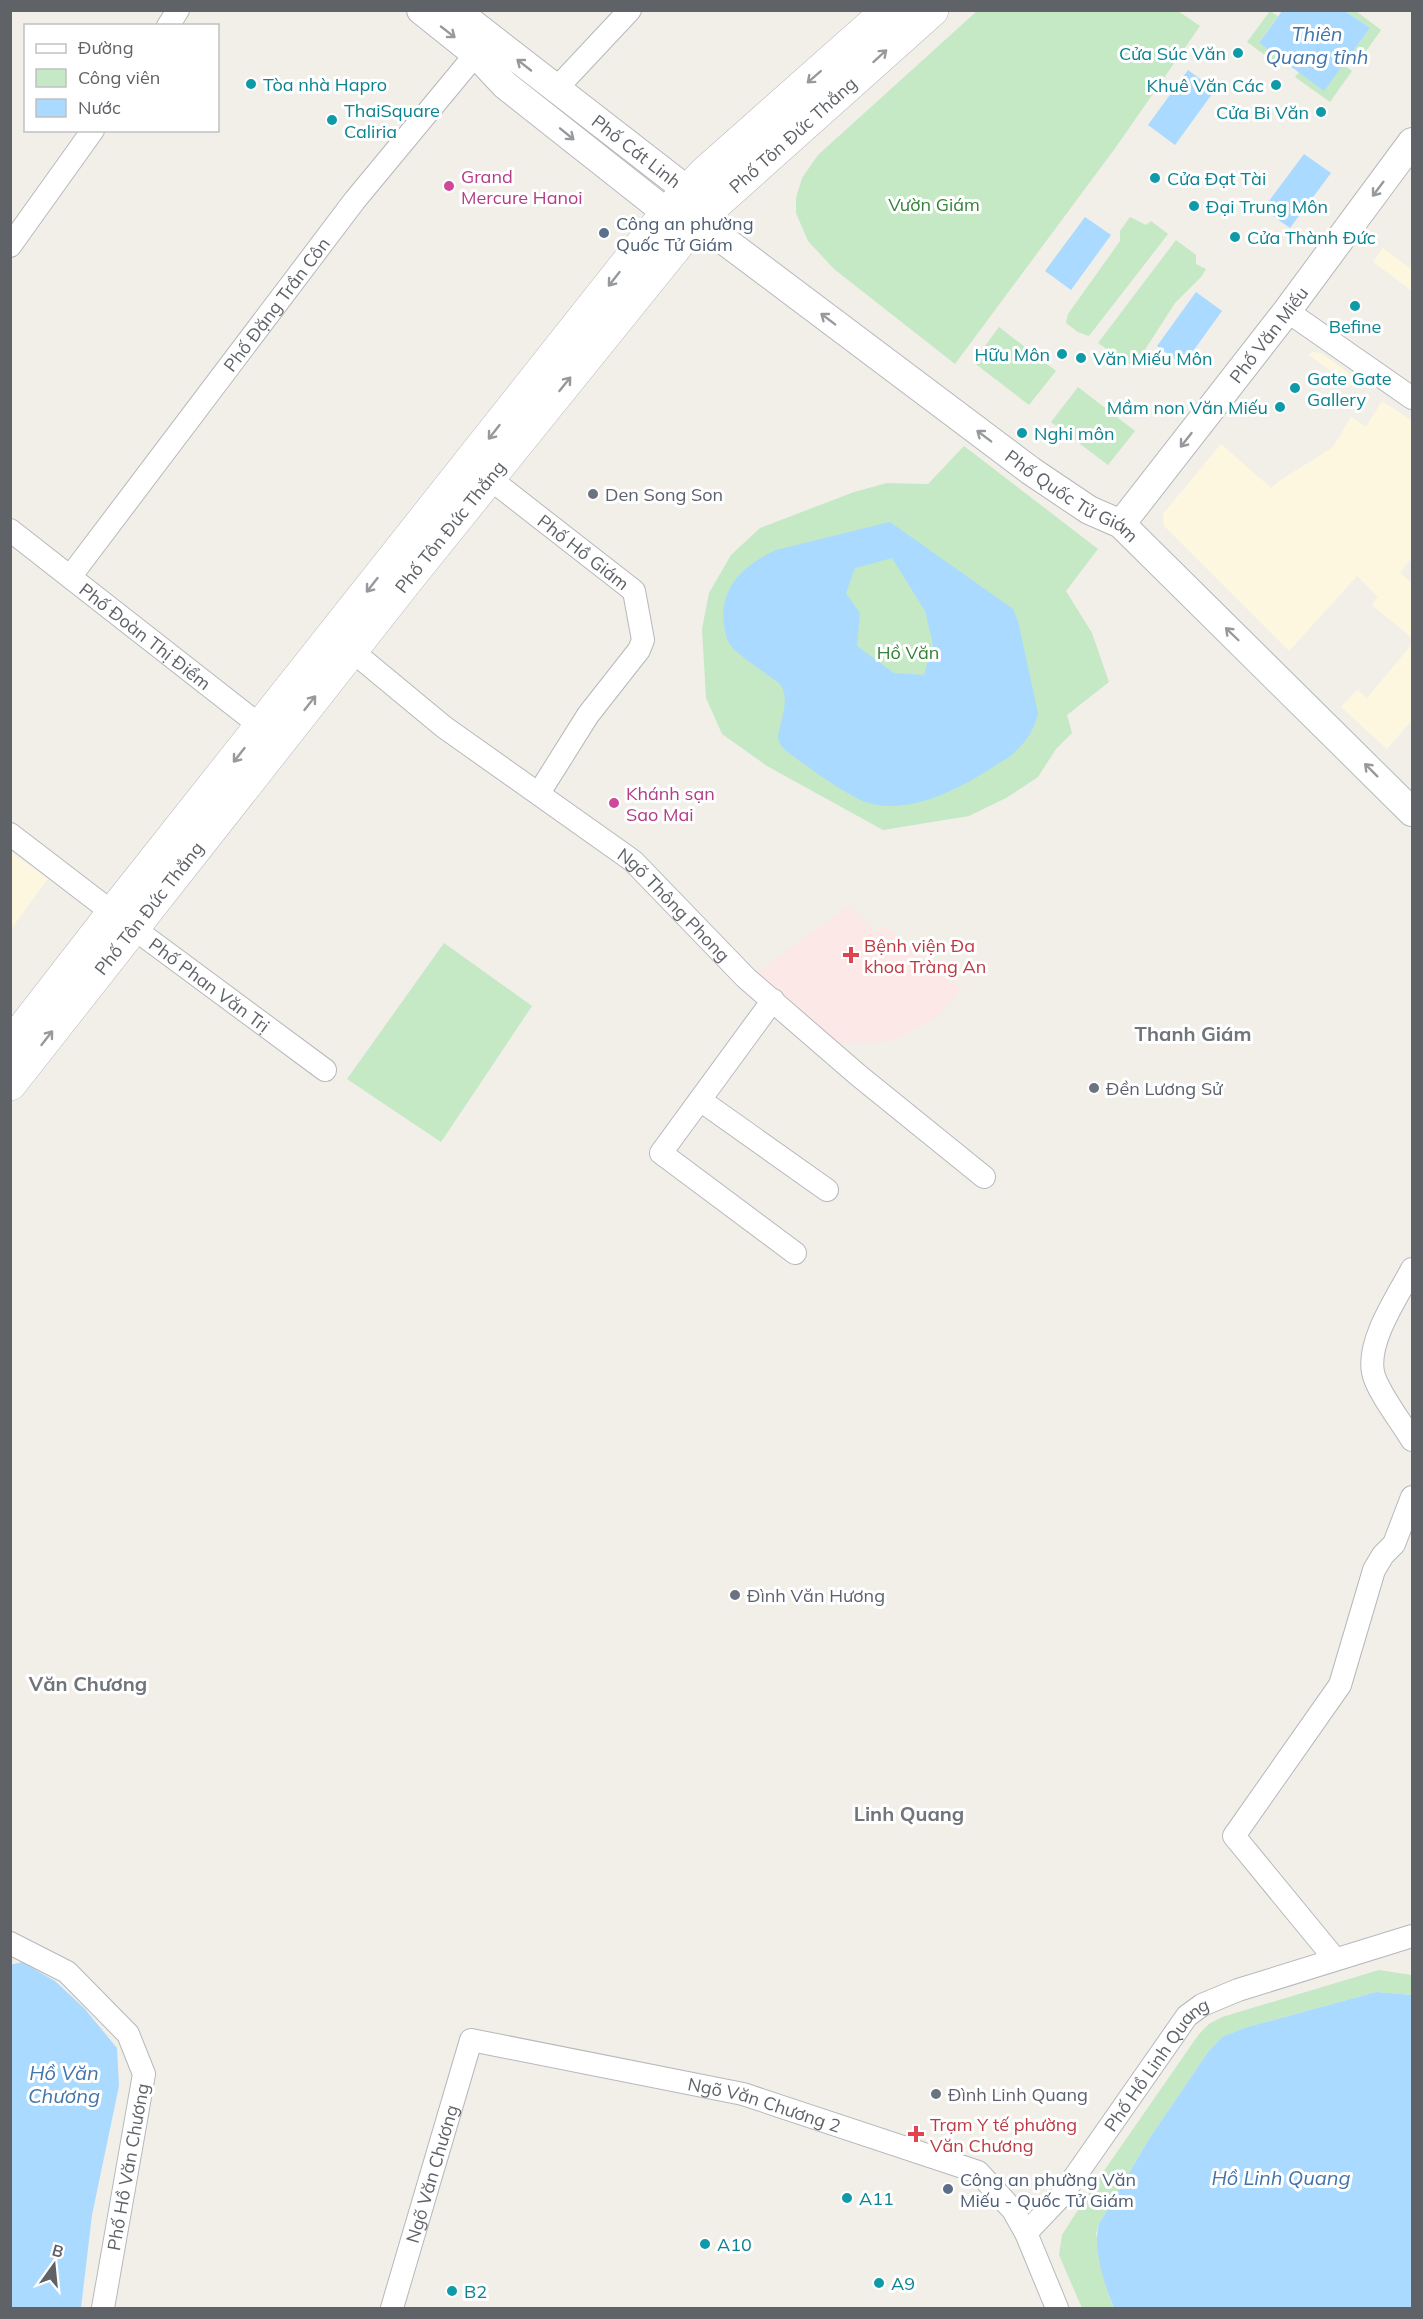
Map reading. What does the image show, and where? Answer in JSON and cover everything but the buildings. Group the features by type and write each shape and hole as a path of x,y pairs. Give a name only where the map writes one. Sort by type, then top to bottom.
{"main road":[{"name":"Phố Tôn Đức Thắng","path":"10,1084 123,921 683,208 890,10"},
{"name":"Phố Tôn Đức Thắng","path":"270,734 351,650 428,534 489,478 683,208 932,10"},
{"name":"Phố Tôn Đức Thắng","path":"10,1046 123,921"}],"street":[{"path":"169,24 178,10"},
{"name":"Phố Cát Linh","path":"421,10 556,89 683,208"},
{"name":"Phố Cát Linh","path":"455,10 483,46 505,85 683,208"},
{"path":"556,89 630,10"},
{"name":"Phố Đặng Trần Côn","path":"70,577 355,200 483,46"},
{"path":"10,246 92,132"},
{"name":"Phố Văn Miếu","path":"1121,524 1287,311 1413,142"},
{"name":"Phố Quốc Tử Giám","path":"683,208 1031,471 1089,510 1121,524 1413,812"},
{"path":"1287,311 1413,398"},
{"name":"Phố Hồ Giám","path":"489,478 634,591 643,640 639,650 588,715 539,793"},
{"name":"Phố Đoàn Thị Điểm","path":"10,530 270,734"},
{"name":"Ngõ Thông Phong","path":"351,650 444,727 633,861 746,978 858,1075 984,1177"},
{"name":"Phố Phan Văn Trị","path":"10,834 123,921 326,1070"},
{"path":"773,1000 661,1153 795,1253"},
{"path":"700,1100 827,1190"},
{"path":"1413,1269 1382,1325 1373,1352 1372,1371 1378,1386 1413,1440"},
{"path":"1335,1959 1234,1836 1252,1813 1285,1760 1340,1686 1374,1570 1383,1555 1394,1544 1413,1497"},
{"name":"Phố Hồ Linh Quang","path":"1026,2233 1062,2195 1187,2016 1202,2005 1218,1998 1413,1936"},
{"name":"Phố Hồ Văn Chương","path":"10,1943 67,1972 128,2034 144,2074 108,2307"},
{"name":"Ngõ Văn Chương 2","path":"471,2040 743,2094 978,2172 1013,2210 1026,2233"},
{"name":"Ngõ Văn Chương","path":"392,2308 471,2040"},
{"path":"1026,2233 1057,2308"}],"shaded area":[{"path":"1383,248 1412,270 1412,291 1373,262"},
{"path":"1312,352 1321,353 1359,378 1353,387 1309,355"},
{"path":"1382,401 1412,421 1412,557 1400,573 1412,583 1412,638 1372,605 1378,597 1357,576 1289,651 1164,526 1163,514 1221,444 1271,488 1333,447 1351,417 1366,427"},
{"path":"1412,644 1412,720 1387,749 1341,707 1357,690 1367,698"},
{"path":"11,852 48,879 11,929"},
{"name":"Bệnh viện Đa khoa Tràng An","path":"849,906 876,933 884,926 963,989 934,1019 891,1042 826,1043 751,976"}],"green space":[{"name":"Vườn Giám","path":"977,11 1178,11 1200,26 1116,147 955,364 834,269 808,241 796,213 796,198 802,178 818,155"},
{"path":"1270,11 1278,16 1259,43 1284,61 1280,66 1247,42"},
{"path":"1348,11 1356,11 1381,30 1357,64 1349,57 1370,28"},
{"path":"1343,64 1352,71 1330,102 1295,77 1299,72 1324,90"},
{"path":"1130,217 1146,225 1151,221 1168,234 1089,336 1078,332 1066,323 1068,314 1120,241 1120,231"},
{"path":"1176,240 1196,255 1196,264 1206,269 1175,303 1139,359 1135,363 1128,364 1098,343"},
{"path":"999,327 1056,371 1029,405 973,362"},
{"path":"1078,387 1135,431 1108,465 1051,422"},
{"name":"Hồ Văn","path":"964,446 1098,549 1066,591 1092,633 1109,682 1067,715 1072,733 1056,749 1038,777 1006,798 969,816 883,830 767,766 722,734 706,698 702,629 709,593 731,555 760,528 854,492 887,483 928,484"},
{"path":"444,943 532,1006 441,1142 347,1079"},
{"path":"1379,1970 1412,1975 1412,1995 1376,1992 1244,2028 1222,2037 1208,2052 1149,2139 1099,2224 1096,2234 1114,2308 1082,2308 1059,2255 1062,2235 1199,2034 1209,2024 1222,2017"}],"water":[{"name":"Thiên Quang tỉnh","path":"1282,11 1345,11 1370,28 1324,91 1259,43"},
{"path":"1188,70 1215,90 1175,145 1148,125"},
{"path":"1304,154 1331,173 1290,228 1263,209"},
{"path":"1085,217 1111,235 1071,290 1045,271"},
{"path":"1196,292 1222,311 1183,365 1157,346"},
{"name":"Hồ Văn","path":"890,522 1013,609 1018,621 1038,713 1027,739 1010,756 951,791 920,802 888,806 872,804 853,796 786,751 778,737 785,703 783,690 780,684 745,659 729,643 723,611 736,579 744,570 776,550","holes":["892,558 925,611 933,644 924,675 894,673 857,646 860,613 846,593 855,568"]},
{"name":"Hồ Văn Chương","path":"22,1962 55,1981 84,2008 117,2048 119,2086 92,2215 81,2308 11,2308 10,1965"},
{"name":"Hồ Linh Quang","path":"1376,1992 1412,1995 1412,2308 1114,2308 1103,2278 1098,2255 1099,2224 1149,2139 1208,2052 1222,2037 1244,2028"}],"place":[{"name":"Cửa Súc Văn","path":"1238,53"},
{"name":"Tòa nhà Hapro","path":"251,84"},
{"name":"Khuê Văn Các","path":"1276,85"},
{"name":"Cửa Bi Văn","path":"1321,112"},
{"name":"ThaiSquare Caliria","path":"332,120"},
{"name":"Cửa Đạt Tài","path":"1155,178"},
{"name":"Grand Mercure Hanoi","path":"449,186"},
{"name":"Đại Trung Môn","path":"1194,206"},
{"name":"Công an phường Quốc Tử Giám","path":"604,233"},
{"name":"Cửa Thành Đức","path":"1235,237"},
{"name":"Befine","path":"1355,306"},
{"name":"Hữu Môn","path":"1062,354"},
{"name":"Văn Miếu Môn","path":"1081,358"},
{"name":"Gate Gate Gallery","path":"1295,388"},
{"name":"Mầm non Văn Miếu","path":"1280,407"},
{"name":"Nghi môn","path":"1022,433"},
{"name":"Den Song Son","path":"593,494"},
{"name":"Khánh sạn Sao Mai","path":"614,803"},
{"name":"Bệnh viện Đa khoa Tràng An","path":"851,955"},
{"name":"Đền Lương Sử","path":"1094,1088"},
{"name":"Đình Văn Hương","path":"735,1595"},
{"name":"Đình Linh Quang","path":"936,2094"},
{"name":"Trạm Y tế phường Văn Chương","path":"916,2134"},
{"name":"Công an phường Văn Miếu - Quốc Tử Giám","path":"948,2189"},
{"name":"A11","path":"847,2198"},
{"name":"A10","path":"705,2244"},
{"name":"A9","path":"879,2283"},
{"name":"B2","path":"452,2291"}],"district":[{"name":"Thanh Giám","path":"1193,1033"},
{"name":"Văn Chương","path":"88,1683"},
{"name":"Linh Quang","path":"909,1813"}]}
